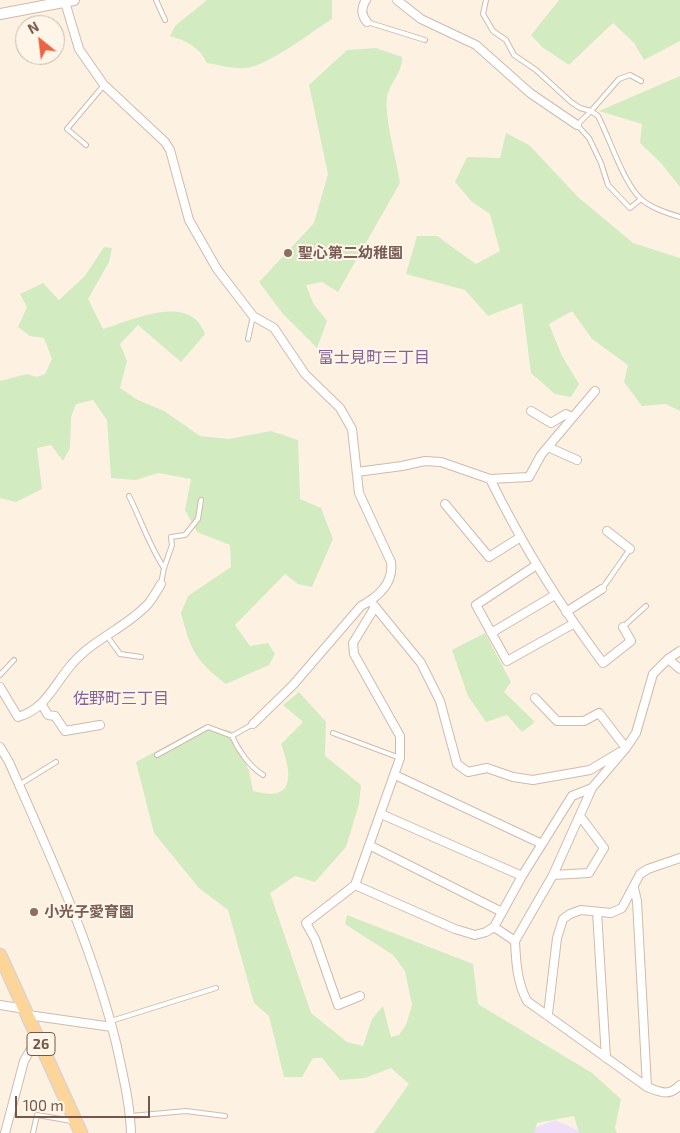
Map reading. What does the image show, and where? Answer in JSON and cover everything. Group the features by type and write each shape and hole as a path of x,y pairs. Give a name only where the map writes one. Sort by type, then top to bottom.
{"main road":[{"name":"26","path":"0,955 79,1128"}],"street":[{"path":"366,0 363,5 362,17 367,22"},
{"path":"397,0 421,19 476,45 530,93 577,125"},
{"path":"0,14 70,1 80,49 104,86 165,142 173,158 189,220 217,268 253,316 274,328 304,374 340,408 352,429 359,493 391,562 393,574 373,604 353,643 354,654 400,736 400,758 355,885 306,923 316,938 338,1005 360,996"},
{"path":"357,472 402,466 425,460 441,462 490,479 529,477 548,447 595,392"},
{"path":"531,410 551,423 566,414 572,417"},
{"path":"548,447 577,460"},
{"path":"490,479 535,566 573,624 603,663 630,640 623,627"},
{"path":"445,504 489,557 519,538"},
{"path":"607,531 630,549"},
{"path":"535,566 476,605 508,661 573,624"},
{"path":"0,689 18,717 42,705 72,663 106,634 148,604 161,584"},
{"path":"566,612 602,589"},
{"path":"491,633 555,595"},
{"path":"254,724 293,685 360,606 373,604"},
{"path":"373,604 421,663 440,701 457,764 468,772 487,768 513,777 533,780 567,775 590,770 626,748"},
{"path":"680,651 668,659 653,674 636,733 626,748 592,788 554,875 515,941 517,973 522,992 528,1001 647,1087 662,1093 668,1093 680,1085"},
{"path":"668,659 680,669"},
{"path":"535,698 557,720 584,721 599,713 626,748"},
{"path":"42,705 48,715 55,716 65,731 100,725"},
{"path":"0,747 19,785 78,921 111,1024 131,1106 131,1133"},
{"path":"395,775 542,844"},
{"path":"355,885 455,929 476,935 486,932 494,926 522,876 572,796 592,788"},
{"path":"381,814 522,876"},
{"path":"554,875 589,873 604,848 580,816"},
{"path":"369,845 502,912"},
{"path":"548,1014 557,938 563,919 581,910 611,913 622,908 640,874 648,868 680,858"},
{"path":"634,888 637,901 647,1087"},
{"path":"597,912 606,1058"},
{"path":"494,926 515,941"},
{"path":"0,1005 26,1012 111,1024"},
{"path":"5,1133 24,1062 38,1037"}],"lane":[{"path":"156,0 165,20"},
{"path":"486,0 483,14 493,31 506,40 514,55 536,70 571,102 598,116 624,174 641,199 655,208 680,217"},
{"path":"367,22 424,40"},
{"path":"641,81 630,75 619,79 577,125 589,138 601,163 608,185 630,208 641,199"},
{"path":"86,145 67,129 104,86"},
{"path":"248,339 253,316"},
{"path":"129,496 146,530 150,546 164,568"},
{"path":"161,584 172,545 171,537 185,535 198,519 201,500"},
{"path":"602,589 630,549"},
{"path":"623,627 646,606"},
{"path":"106,634 120,654 141,657"},
{"path":"0,675 14,660"},
{"path":"232,736 254,724"},
{"path":"157,755 208,727 232,736 235,744 256,771 263,775"},
{"path":"333,733 400,758"},
{"path":"19,785 56,762"},
{"path":"111,1024 216,988"},
{"path":"131,1116 186,1111 225,1116"},
{"path":"33,1133 37,1115 79,1128"}],"shaded area":[{"path":"555,1120 584,1133 522,1133"}],"green space":[{"path":"207,0 332,0 332,19 265,62 245,68 231,67 207,63 204,57 192,45 170,36 175,26"},
{"path":"559,0 680,0 680,41 644,60 634,43 613,23 569,65 542,47 531,35"},
{"path":"376,48 402,57 402,62 387,97 387,116 400,183 338,292 322,282 306,285 313,303 327,321 317,348 283,314 259,282 314,223 328,174 309,85 347,50"},
{"path":"680,76 680,187 661,163 640,143 642,124 599,111"},
{"path":"506,133 529,145 578,197 633,243 680,258 680,411 666,404 642,406 624,382 628,365 592,339 572,311 549,324 562,356 579,384 571,397 555,394 531,373 522,303 488,316 465,290 406,274 417,236 437,236 476,264 500,251 490,214 472,202 455,182 467,157 500,158"},
{"path":"104,247 112,248 109,262 88,299 103,329 160,312 174,312 187,314 198,321 205,334 181,362 138,325 120,344 127,361 120,388 136,399 164,411 200,436 229,439 271,431 298,440 300,499 321,508 333,539 312,587 298,584 285,574 235,625 250,646 268,643 275,654 269,665 226,684 207,668 196,654 191,646 181,613 188,596 231,567 230,545 197,532 185,510 191,479 158,473 136,480 111,478 107,420 93,400 76,404 71,417 70,448 63,461 51,445 37,448 42,489 16,502 0,498 0,381 27,374 37,377 45,374 52,359 44,338 30,336 18,327 27,307 20,294 43,283 59,300 85,276"},
{"path":"485,633 511,682 504,692 535,722 522,732 507,715 486,722 468,696 452,650"},
{"path":"299,692 326,722 325,756 361,785 359,804 346,847 315,882 295,876 270,893 311,1013 347,1042 363,1046 372,1019 383,1006 391,1037 399,1035 406,1025 412,1005 405,971 393,955 345,924 347,915 473,964 478,1004 592,1073 621,1099 615,1128 617,1133 579,1133 574,1116 537,1123 534,1133 374,1133 409,1084 391,1068 365,1078 340,1080 322,1058 313,1058 302,1077 284,1077 269,1016 254,1003 228,910 199,888 154,833 136,762 205,725 231,731 249,771 253,791 273,794 281,792 286,787 288,773 281,744 303,722 283,705"}],"place":[{"name":"聖心第二幼稚園","path":"288,253"},
{"name":"小光子愛育園","path":"34,912"}],"district":[{"name":"富士見町三丁目","path":"374,358"},
{"name":"佐野町三丁目","path":"121,699"}]}
